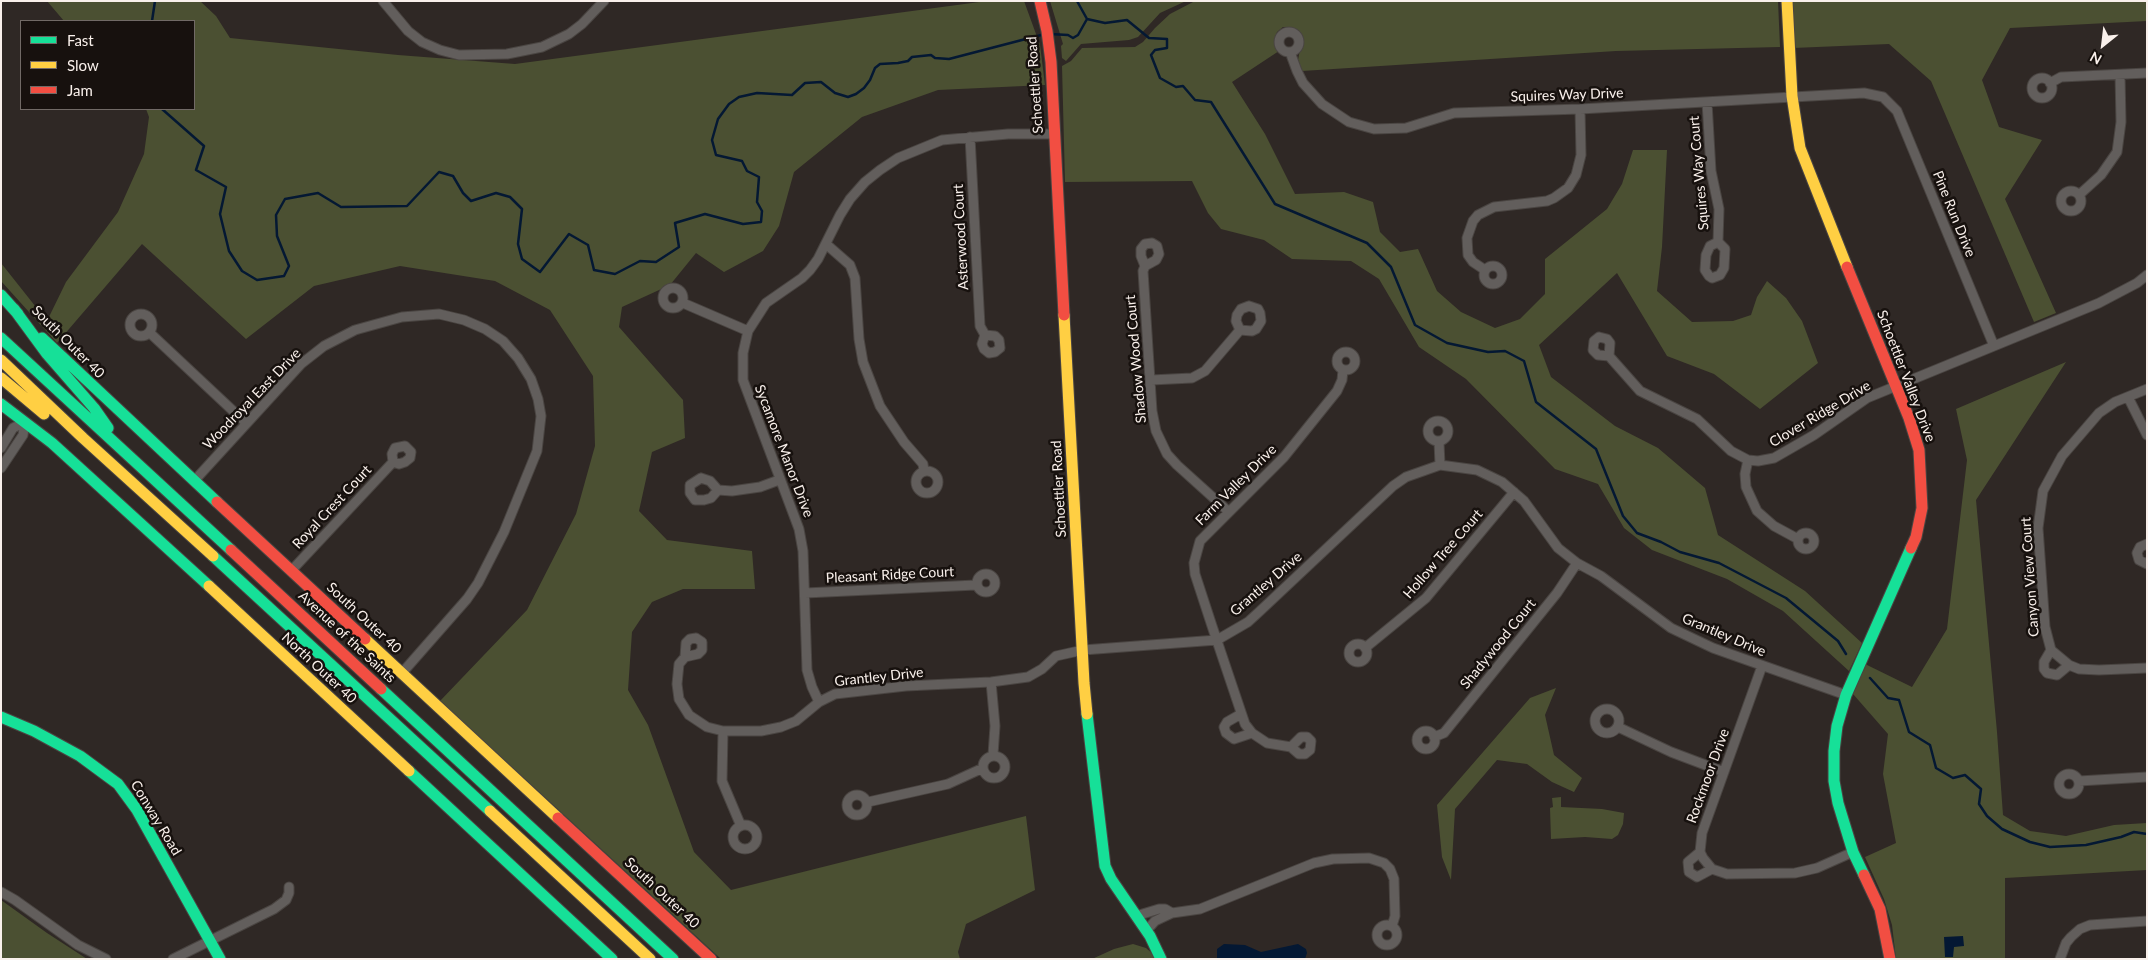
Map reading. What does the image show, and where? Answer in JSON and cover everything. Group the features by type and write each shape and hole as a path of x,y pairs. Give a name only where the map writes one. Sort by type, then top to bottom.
{"main road":[{"name":"Schoettler Valley Drive","path":"1787,1 1795,123 1808,171 1896,386 1919,450 1922,508 1916,537 1846,695 1836,734 1834,781 1838,803 1853,852 1880,909 1890,959"},
{"name":"Schoettler Road","path":"1041,4 1051,62 1085,693 1105,866 1114,884 1146,931 1161,959"},
{"name":"South Outer 40","path":"1,295 90,385 711,959"},
{"path":"14,310 47,354 94,408 123,450"},
{"name":"Avenue of the Saints","path":"1,338 673,959"},
{"path":"1,360 83,438 193,537 650,959"},
{"path":"1,378 54,422 83,438"},
{"name":"North Outer 40","path":"1,404 106,490 612,959"},
{"name":"Conway Road","path":"1,717 34,731 80,756 118,784 136,810 220,959"}],"street":[{"path":"383,1 408,31 422,42 440,50 459,55 507,54 542,47 569,34 582,24 604,1"},
{"name":"Squires Way Drive","path":"1290,52 1303,84 1322,104 1349,122 1374,129 1406,128 1454,113 1580,109 1864,93 1883,96"},
{"path":"2050,83 2061,77 2147,73"},
{"path":"2079,195 2102,175 2117,152 2121,122 2120,74"},
{"name":"Pine Run Drive","path":"1883,96 1897,111 1994,346"},
{"name":"Squires Way Court","path":"1707,102 1711,171 1719,209 1718,242"},
{"path":"1485,270 1468,255 1467,238 1473,222 1478,215 1494,207 1547,200 1554,198 1568,188 1576,175 1581,155 1580,109"},
{"name":"Sycamore Manor Drive","path":"819,702 812,688 808,670 803,551 799,529 743,380 743,354 748,331 766,303 802,278 810,270 826,244 840,215 864,182 898,158 942,140 1054,134"},
{"name":"Asterwood Court","path":"970,137 980,326 985,335"},
{"path":"826,244 850,265 855,278 860,348 868,376 880,406 904,442 923,464 924,470"},
{"name":"Shadow Wood Court","path":"1145,266 1143,271 1152,411 1156,431 1167,454 1228,511"},
{"name":"Clover Ridge Drive","path":"1748,460 1758,461 1774,458 1814,435 1867,398 2099,303 2137,283 2147,275"},
{"path":"682,303 748,331"},
{"name":"Woodroyal East Drive","path":"194,481 301,364 324,346 355,330 402,318 439,314 464,320 484,329 503,341 518,358 530,379 538,399 541,416 537,451 504,532 478,583 467,599 402,673"},
{"path":"1151,380 1192,378 1205,371 1240,330"},
{"path":"150,332 246,423"},
{"path":"1609,356 1640,391 1697,419 1731,451 1748,460 1746,487 1757,511 1774,526 1798,539"},
{"name":"Farm Valley Drive","path":"1252,733 1241,714 1195,574 1194,563 1200,540 1275,467 1337,390 1342,380 1343,370"},
{"name":"Canyon View Court","path":"2147,389 2115,402 2099,413 2062,456 2044,491 2038,528 2045,626 2051,650 2069,665 2079,669 2147,668"},
{"path":"2128,397 2147,435"},
{"path":"1,448 13,428 25,422"},
{"path":"1,468 23,435 25,422"},
{"path":"1439,442 1440,465"},
{"name":"Royal Crest Court","path":"291,571 392,462"},
{"name":"Grantley Drive","path":"685,657 679,664 676,684 680,699 689,714 707,727 723,731 761,731 781,728 796,721 819,702 835,694 852,691 990,682 1028,677 1042,669 1056,656 1082,650 1217,640 1248,622 1392,486 1406,477 1440,465 1466,467 1488,474 1514,492 1535,515 1558,548 1576,563 1601,576 1671,628 1713,648 1846,695"},
{"path":"718,490 760,487 779,480"},
{"name":"Hollow Tree Court","path":"1365,648 1426,598 1514,492"},
{"path":"2147,544 2140,547 2137,553 2139,560 2147,564"},
{"name":"Shadywood Court","path":"1434,737 1444,733 1557,593 1576,563"},
{"name":"Pleasant Ridge Court","path":"805,593 976,585"},
{"path":"2051,650 2044,662 2044,669 2047,673 2057,675 2069,665"},
{"name":"Rockmoor Drive","path":"1700,852 1702,833 1762,666"},
{"path":"990,682 995,726 993,755"},
{"path":"1241,714 1227,722 1224,727 1226,734 1234,739 1252,733 1268,743 1291,747"},
{"path":"1618,727 1672,752 1724,772"},
{"path":"723,731 722,781 741,826"},
{"path":"983,768 991,778 1002,775 1004,764 1002,760 993,755"},
{"path":"868,802 948,784 983,768 986,760 993,755"},
{"path":"2079,781 2147,777"},
{"path":"1712,869 1697,877 1689,872 1688,862 1700,852 1708,866 1712,869 1736,875 1795,873 1817,868 1853,852"},
{"path":"1146,931 1156,921 1172,913 1200,909 1314,863 1333,859 1369,858 1384,863 1390,869 1394,879 1395,916 1392,926"},
{"path":"173,959 274,909 286,900 289,887"},
{"path":"1,892 78,945 106,959"},
{"path":"1136,916 1159,909 1165,909 1172,913"},
{"path":"2060,959 2066,943 2080,929 2090,925 2147,921"}],"green space":[{"path":"47,1 200,1 216,16 230,38 398,55 515,64 987,1 1024,1 1040,45 1045,85 938,90 862,117 794,172 779,226 763,251 724,272 696,253 670,285 622,307 619,327 683,400 685,438 652,452 639,511 667,540 752,551 755,589 683,589 652,602 632,632 628,690 648,725 694,852 731,890 1026,816 1035,890 966,924 958,952 960,959 721,959 440,701 527,610 576,514 595,446 593,376 550,310 495,281 400,266 314,286 246,339 142,244 57,343 1,281 1,263 47,321 66,282 118,212 144,154 149,117 146,110 195,110 195,20 63,20"},
{"path":"1050,1 1186,1 1160,13 1138,37 1129,40 1081,44 1066,61 1062,58 1061,46 1063,44"},
{"path":"1195,1 1778,1 1780,47 1616,51 1302,71 1298,60 1302,39 1299,31 1291,27 1283,27 1277,32 1275,40 1275,47 1279,51 1232,82 1265,134 1295,194 1344,192 1373,202 1380,232 1400,252 1418,249 1437,291 1461,312 1495,328 1520,319 1545,294 1545,259 1607,209 1622,184 1633,150 1667,150 1662,247 1657,291 1692,322 1733,321 1751,315 1757,297 1767,281 1786,298 1802,321 1818,363 1760,409 1714,374 1667,356 1617,273 1539,345 1551,377 1615,426 1658,448 1705,488 1718,535 1805,591 1862,643 1849,671 1783,611 1727,579 1652,550 1624,528 1598,484 1555,469 1466,379 1419,347 1379,279 1351,261 1292,259 1264,240 1221,229 1208,213 1192,181 1065,182 1062,66 1071,61 1082,48 1135,47 1143,42 1170,14"},
{"path":"1792,1 2147,1 2147,21 2010,28 1982,80 1999,127 2042,140 2005,199 2056,313 2034,322 1931,81 1889,44 1793,48"},
{"path":"2066,362 1976,500 2003,815 2030,831 2066,836 2114,825 2147,823 2147,870 2005,878 2005,959 1896,959 1892,925 1884,899 1865,857 1896,843 1883,774 1888,734 1853,694 1865,664 1912,687 1947,629 1967,460 1956,409"},
{"path":"1556,688 1545,715 1554,755 1582,778 1574,792 1552,782 1527,764 1497,760 1455,809 1451,880 1442,857 1437,805 1530,698"},
{"path":"1561,797 1561,807 1602,809 1624,813 1623,824 1618,835 1612,839 1585,837 1551,839 1550,808 1553,807 1552,798"},
{"path":"1,900 47,933 87,959 1,959"},
{"path":"1133,944 1146,948 1154,955 1155,959 1092,959 1114,949"}],"water":[{"path":"1963,936 1964,946 1954,947 1953,957 1945,957 1944,937"},
{"path":"1224,944 1245,945 1261,952 1298,944 1306,949 1307,953 1305,959 1217,959 1217,949"}],"waterway":[{"path":"152,20 155,1"},
{"path":"1050,34 1068,35 1073,38 1078,35 1087,19 1077,1"},
{"path":"1087,19 1105,23 1127,20 1149,38 1167,39 1167,48 1155,50 1151,55 1160,78 1176,87 1183,86 1195,100 1211,102 1275,204 1367,243 1391,267 1415,325 1447,343 1488,352 1505,351 1524,361 1536,402 1596,449 1623,516 1637,533 1680,552 1719,563 1786,598 1838,641 1846,654"},
{"path":"163,110 204,146 196,170 226,187 220,214 229,251 242,271 257,280 284,276 289,266 277,236 276,215 285,199 318,193 341,207 407,206 439,172 453,176 463,193 471,201 496,193 510,197 522,209 518,244 522,259 540,272 569,234 588,245 594,270 615,274 640,261 656,262 679,247 675,223 705,214 743,224 761,222 762,211 757,202 759,177 747,171 742,161 716,155 712,140 718,119 729,104 739,97 757,93 792,95 805,83 821,82 835,93 848,97 864,88 875,68 880,64 898,63 908,61 912,57 931,55 935,58 949,59 1045,34"},
{"path":"1870,678 1888,698 1899,700 1909,732 1930,745 1936,768 1953,778 1965,775 1981,789 1979,804 1987,816 2002,829 2030,842 2050,847 2086,845 2134,832 2147,834"}],"traffic: fast":[{"path":"1,295 18,314"},
{"path":"14,309 47,354 94,408 108,428"},
{"path":"1,338 231,550"},
{"path":"42,338 217,502"},
{"path":"1,404 52,443 209,586"},
{"path":"1864,875 1853,852 1838,803 1834,781 1834,751 1837,726 1846,695 1911,548"},
{"path":"213,556 490,811"},
{"path":"381,689 673,959"},
{"path":"1087,714 1105,866 1111,879 1150,936 1161,959"},
{"path":"1,717 34,731 80,756 118,784 137,810 220,959"},
{"path":"409,771 612,959"}],"traffic: slow":[{"path":"1787,1 1792,96 1800,148 1847,267"},
{"path":"1064,315 1087,714"},
{"path":"1,360 83,438 213,556"},
{"path":"1,378 44,414"},
{"path":"209,586 409,771"},
{"path":"365,639 558,818"},
{"path":"490,811 650,959"}],"traffic: jam":[{"path":"1040,1 1047,31 1051,62 1064,315"},
{"path":"1847,267 1909,418 1919,450 1922,508 1916,537 1911,548"},
{"path":"217,502 365,639"},
{"path":"231,550 381,689"},
{"path":"558,818 711,959"},
{"path":"1864,875 1880,909 1890,959"}]}
